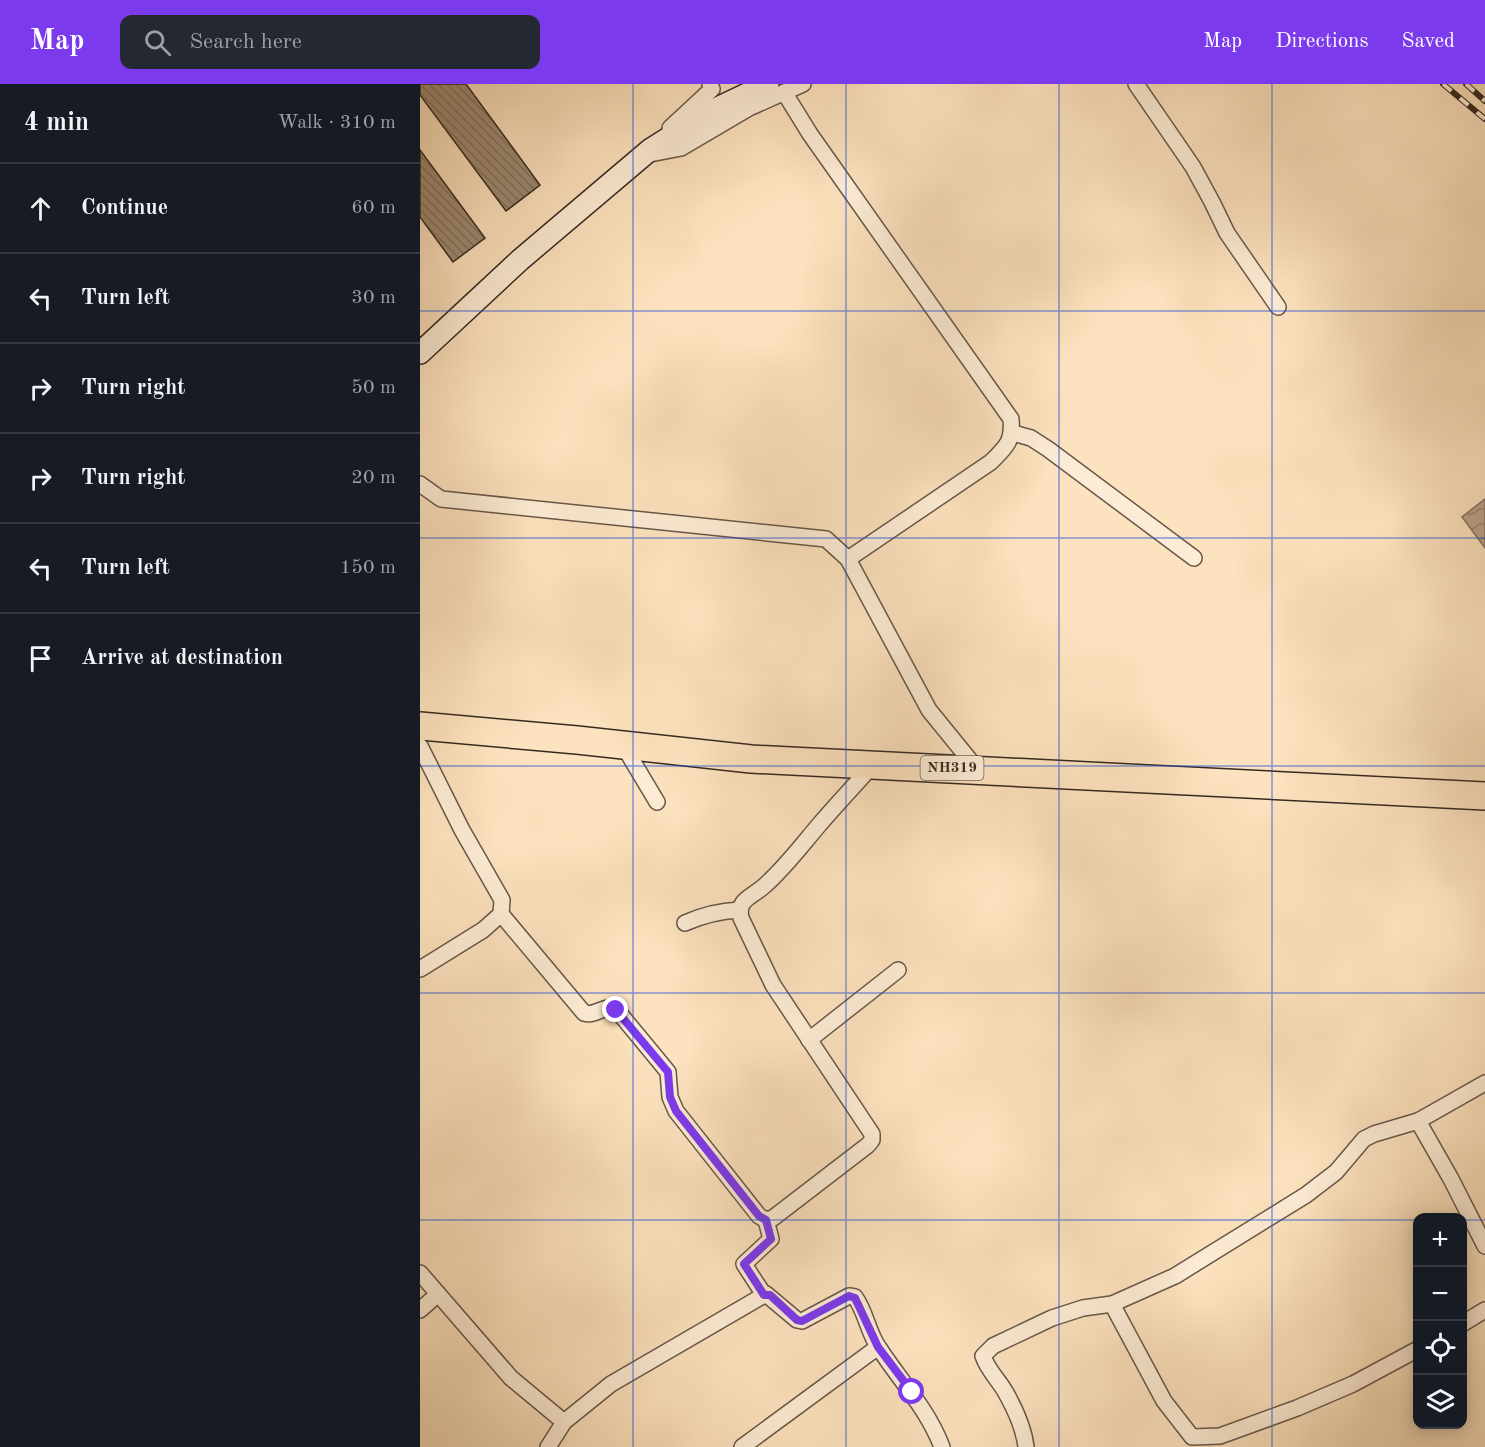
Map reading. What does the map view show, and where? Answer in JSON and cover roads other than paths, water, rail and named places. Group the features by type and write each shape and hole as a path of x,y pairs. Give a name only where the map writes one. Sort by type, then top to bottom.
{"highway":[{"name":"NH319","path":"420,726 751,759 1485,796"}],"street":[{"path":"420,353 520,260 647,152 706,96 712,89 710,84"},
{"path":"647,152 685,126 732,99 803,84"},
{"path":"1136,84 1193,167 1227,233 1278,307"},
{"path":"647,152 681,148 749,108 776,88"},
{"path":"776,88 1011,418 1012,433 1005,449 992,462 848,559"},
{"path":"1012,433 1031,438 1048,449 1194,558"},
{"path":"420,484 441,499 826,539 848,559 929,710 976,769"},
{"path":"624,745 657,802"},
{"path":"420,746 462,830 502,900 501,914 584,1013 588,1015 608,1007 616,1010 668,1072 670,1097 676,1111 759,1216 766,1220 771,1239 744,1264 764,1295"},
{"path":"766,1220 773,1218 868,1145 872,1140 872,1134 774,985 739,910 741,903 762,888 792,858 872,766"},
{"path":"685,922 712,912 739,910"},
{"path":"420,969 483,930 501,914"},
{"path":"809,1040 898,970"},
{"path":"1026,1447 1025,1434 1006,1392 983,1356 993,1346 1052,1318 1083,1308 1112,1304 1175,1276 1306,1195 1336,1172 1364,1139 1418,1121 1485,1083"},
{"path":"1418,1121 1485,1246"},
{"path":"420,1273 511,1378 564,1422"},
{"path":"420,1310 438,1294"},
{"path":"548,1447 564,1422 611,1384 764,1295 770,1295 797,1320 802,1321 849,1296 855,1298 878,1347 912,1392 936,1431 942,1447"},
{"path":"1112,1304 1164,1401 1192,1437 1220,1436 1297,1408 1353,1384 1413,1352"},
{"path":"1467,1321 1485,1310"},
{"path":"742,1447 878,1347"}],"water":[{"path":"1485,499 1485,548 1462,517"}],"railway":[{"path":"1443,84 1485,119"},
{"path":"1466,84 1485,101"}]}
